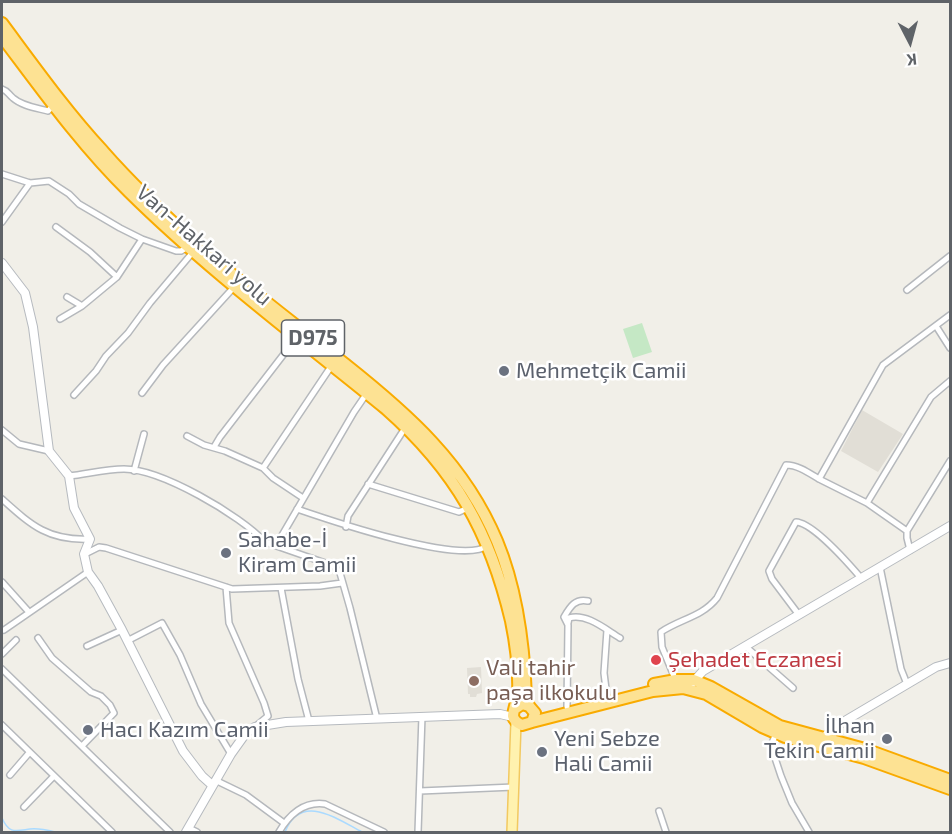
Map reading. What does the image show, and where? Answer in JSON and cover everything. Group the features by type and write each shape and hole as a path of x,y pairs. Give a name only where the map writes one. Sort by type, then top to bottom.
{"highway":[{"name":"Van-Hakkari yolu","path":"2,23 74,117 119,170 237,283 409,423 478,504 497,540 508,572 515,622 524,656 526,696 535,716 520,719"},
{"name":"D975","path":"2,38 53,106 121,184 191,250 237,283 297,337 409,423"},
{"name":"D975","path":"445,464 488,545 515,622 520,719"},
{"path":"677,684 520,719 522,704 546,711 677,684 692,684 711,687 765,719 791,730 873,752 951,780"},
{"path":"692,684 792,740 864,758 951,789"}],"main road":[{"path":"512,832 520,719"},
{"path":"517,832 522,737 520,719"}],"street":[{"path":"2,88 8,91 14,99 32,107 48,111 53,106"},
{"path":"2,174 30,183 48,181 69,194 79,204 142,239 176,251 191,250"},
{"path":"2,222 30,183"},
{"path":"56,227 90,252 117,277"},
{"path":"60,319 82,306 117,277 142,239"},
{"path":"74,395 128,333 191,250"},
{"path":"907,290 951,256"},
{"path":"2,263 25,293 33,327 49,451 69,476 74,507 90,539 84,554 88,572 122,630 183,751 202,776 246,795 284,823"},
{"path":"142,393 163,365 237,283"},
{"path":"67,297 82,306"},
{"path":"819,479 883,365 951,315"},
{"path":"936,326 951,348"},
{"path":"214,447 297,337"},
{"path":"263,468 332,365"},
{"path":"867,503 931,397 951,381"},
{"path":"274,544 281,537 367,393"},
{"path":"346,526 348,516 409,423"},
{"path":"2,430 19,444 49,451"},
{"path":"134,471 144,434"},
{"path":"187,436 263,468 273,478 303,498"},
{"path":"910,550 907,531 951,461"},
{"path":"677,684 662,646 661,632 672,624 702,613 717,598 786,465 801,469 867,503 907,531"},
{"path":"69,476 110,471 134,471 154,476 214,503 258,534 265,542 334,566 340,573 377,719"},
{"path":"944,471 951,476"},
{"path":"368,484 459,512 469,508"},
{"path":"2,500 34,527 45,533 81,540 90,539"},
{"path":"297,509 346,526 447,550 469,552 483,549 488,545"},
{"path":"799,615 772,579 770,571 796,522 799,521 810,528 834,549 861,578"},
{"path":"692,684 703,671 951,526"},
{"path":"84,554 99,547 106,548 226,587 281,588 342,583"},
{"path":"880,567 907,684"},
{"path":"4,630 28,611 88,572"},
{"path":"2,582 28,611"},
{"path":"197,832 187,830 231,754 246,733 268,716 229,622 226,587"},
{"path":"281,588 298,679 309,721"},
{"path":"568,625 564,617 575,602 581,599 588,601"},
{"path":"567,707 569,618 578,615 597,623 620,638"},
{"path":"126,641 162,623 180,655 201,704 231,754"},
{"path":"87,646 122,630"},
{"path":"607,630 604,673 607,697"},
{"path":"38,638 52,658 91,692 101,696 111,705 114,713 82,746"},
{"path":"2,654 16,640"},
{"path":"745,646 793,688"},
{"path":"823,739 833,728 907,684 936,667 951,663"},
{"path":"2,669 170,832"},
{"path":"255,728 286,722 422,716 500,714 520,719"},
{"path":"418,832 422,716"},
{"path":"2,725 112,832"},
{"path":"776,733 771,746 781,776 792,803 809,832"},
{"path":"10,774 29,753"},
{"path":"24,807 54,776"},
{"path":"420,791 514,787"},
{"path":"279,832 284,823 297,810 316,802 325,804 384,832"},
{"path":"659,811 666,832"}],"shaded area":[{"path":"862,410 903,434 878,472 841,451"},
{"name":"Vali tahir paşa ilkokulu","path":"481,667 482,693 477,694 476,697 470,697 467,668"}],"green space":[{"path":"642,323 652,352 633,358 623,329"}],"waterway":[{"path":"285,832 292,820 300,813 310,811 331,816 362,832"},
{"path":"2,818 7,827 13,830 36,829 55,832"}],"place":[{"name":"Mehmetçik Camii","path":"504,371"},
{"name":"Sahabe-İ Kiram Camii","path":"226,553"},
{"name":"Şehadet Eczanesi","path":"656,660"},
{"name":"Vali tahir paşa ilkokulu","path":"474,681"},
{"name":"Hacı Kazım Camii","path":"88,730"},
{"name":"İlhan Tekin Camii","path":"887,739"},
{"name":"Yeni Sebze Hali Camii","path":"542,752"}]}
